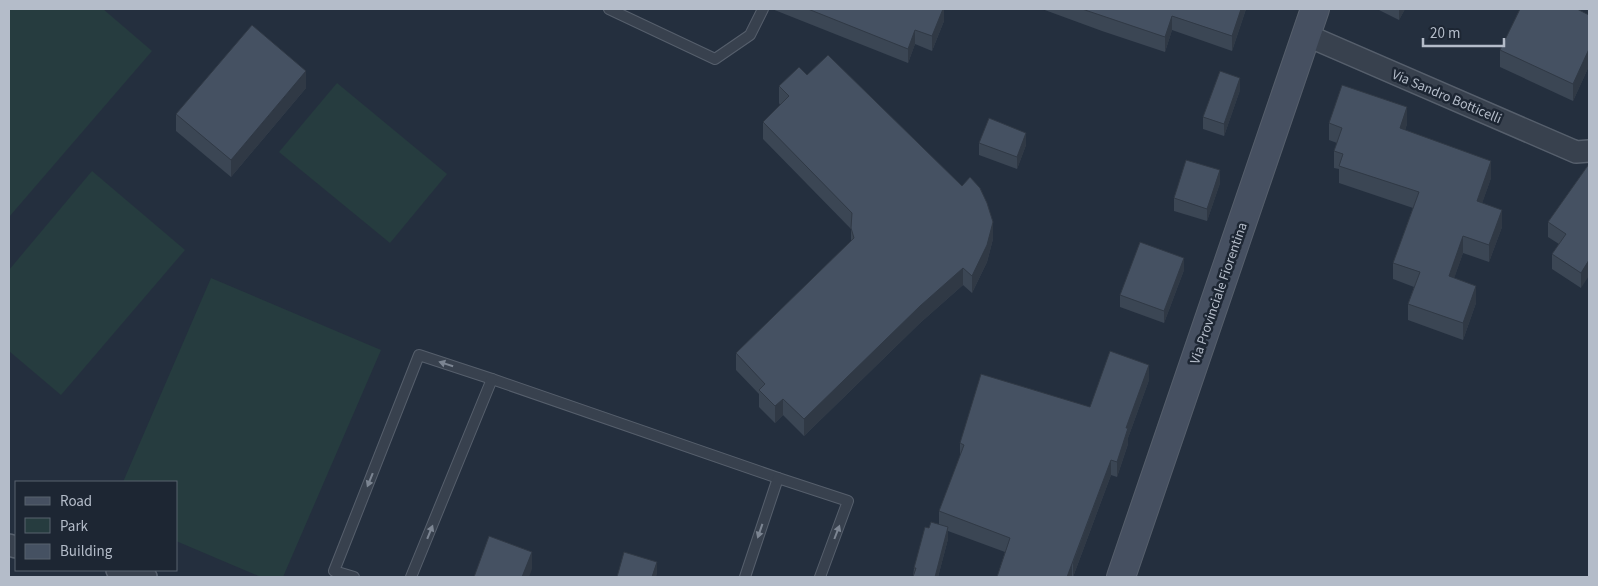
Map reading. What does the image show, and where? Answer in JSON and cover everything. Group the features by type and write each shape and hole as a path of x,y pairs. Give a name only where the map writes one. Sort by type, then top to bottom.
{"main road":[{"name":"Via Provinciale Fiorentina","path":"1121,577 1315,9"}],"street":[{"name":"Via Sandro Botticelli","path":"1306,34 1576,152 1589,151"},
{"path":"121,571 146,577"}],"lane":[{"path":"609,9 715,59 750,35 763,9"},
{"path":"354,577 334,571 419,355 848,502 820,577"},
{"path":"412,577 492,379"},
{"path":"745,577 778,478"}],"green space":[{"path":"9,9 103,9 152,51 9,217"},
{"path":"337,83 447,174 390,243 279,152"},
{"path":"92,171 185,250 61,395 9,351 9,270"},
{"path":"211,278 381,350 283,577 261,577 178,542 178,481 123,481"}],"building":[{"path":"808,9 943,9 932,36 915,30 908,49"},
{"path":"1082,9 1241,9 1232,36 1172,16 1165,37"},
{"path":"1520,9 1577,9 1589,15 1589,49 1573,84 1500,50"},
{"path":"252,25 306,71 231,160 176,114"},
{"path":"828,55 962,186 970,177 980,188 993,222 987,245 972,276 963,268 920,306 804,419 783,399 775,406 759,390 765,384 736,353 854,238 851,228 852,213 763,122 789,96 779,86 799,67 807,75"},
{"path":"1220,71 1240,78 1224,124 1203,117"},
{"path":"1342,85 1407,107 1400,128 1491,161 1477,201 1502,210 1489,245 1463,236 1449,276 1476,286 1463,323 1408,304 1420,272 1393,263 1419,192 1339,166 1343,154 1334,151 1342,128 1329,123"},
{"path":"989,118 1026,133 1017,157 979,143"},
{"path":"1186,160 1220,170 1207,209 1174,198"},
{"path":"1589,164 1589,260 1581,273 1552,254 1566,234 1548,222"},
{"path":"1140,242 1184,258 1164,311 1120,295"},
{"path":"1110,351 1149,365 1126,428 1128,428 1117,462 1111,460 1067,577 997,577 1010,538 939,511 964,445 960,443 981,374 1090,407"},
{"path":"931,522 948,527 935,577 913,577 925,527 929,528"},
{"path":"489,536 532,552 522,577 474,577"},
{"path":"624,552 657,562 652,577 617,577"}]}
